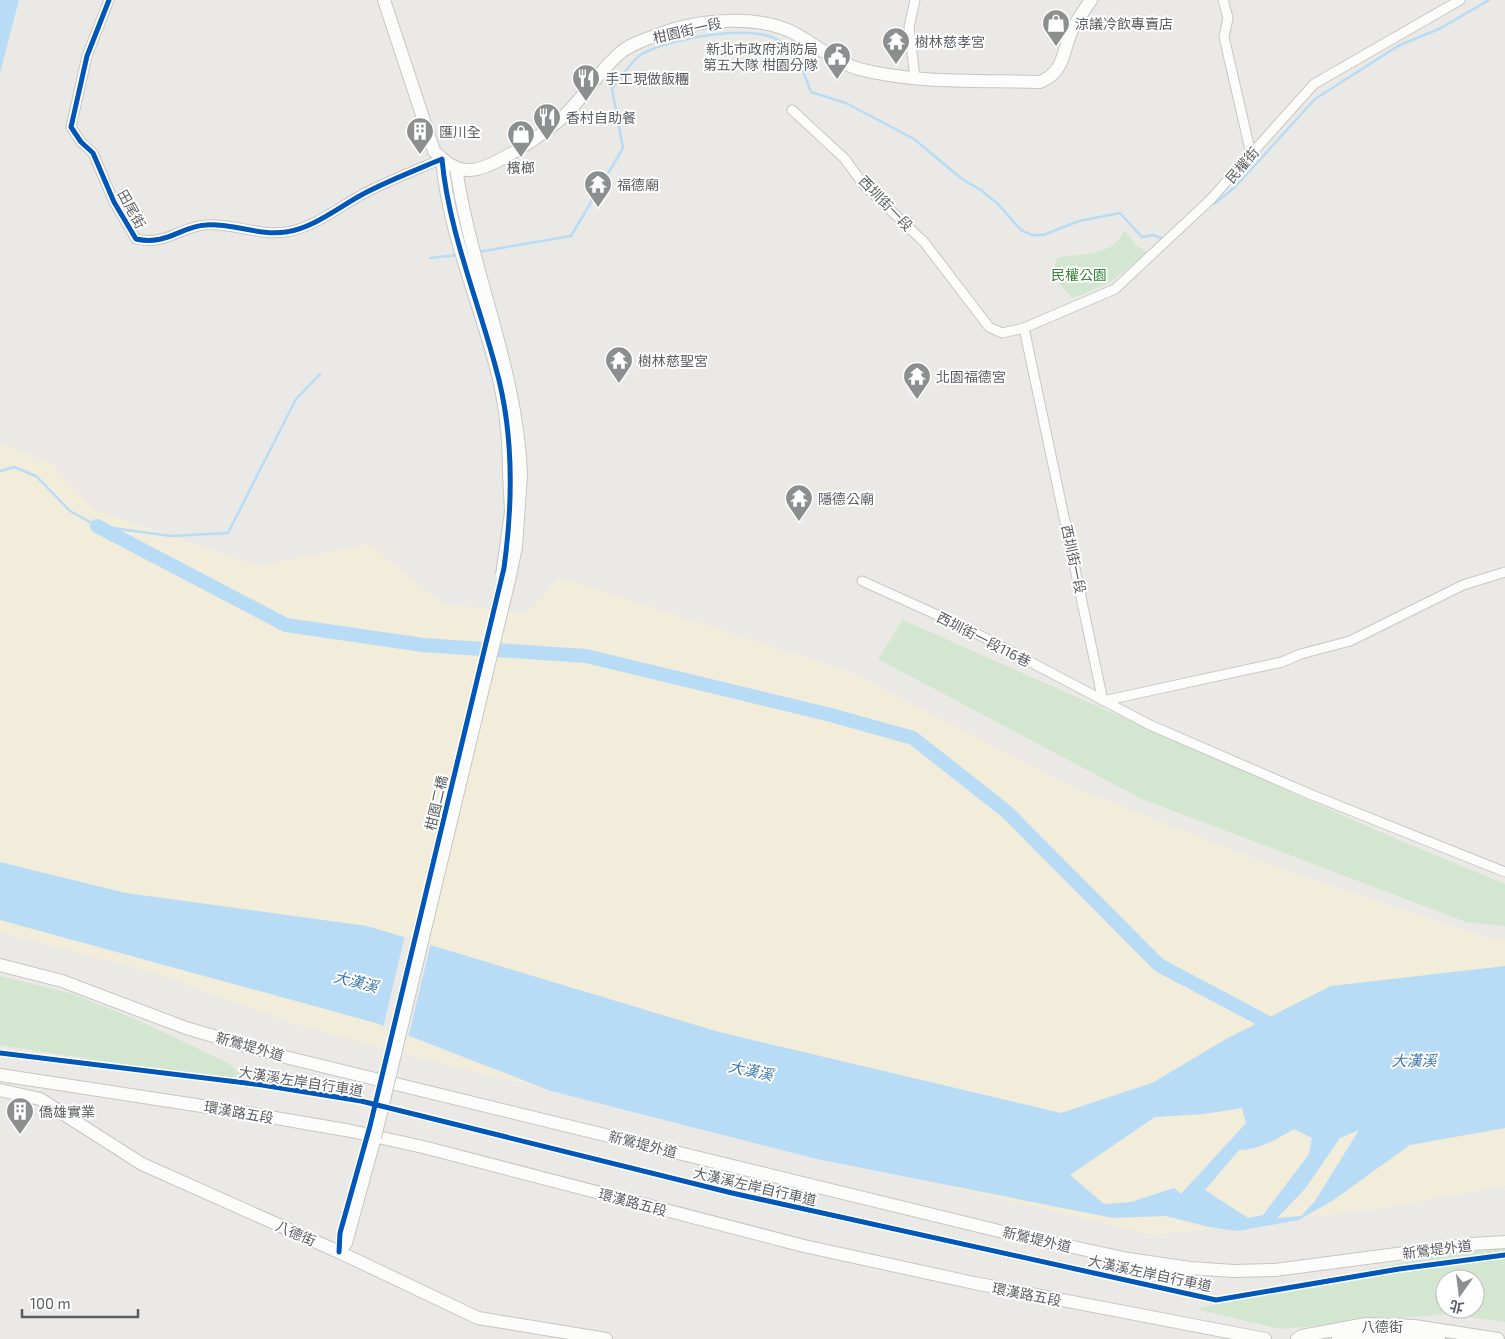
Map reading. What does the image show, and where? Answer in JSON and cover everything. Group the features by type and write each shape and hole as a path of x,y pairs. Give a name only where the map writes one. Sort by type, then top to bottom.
{"street":[{"name":"田尾街","path":"108,0 87,56 71,128 81,142 93,153 114,202 136,239 147,242 161,240 205,225 264,233 287,232 307,225 366,193 442,159"},
{"path":"384,0 434,151 456,168 462,206 512,395 520,449 515,474"},
{"path":"915,0 908,27 915,78"},
{"name":"柑園街一段","path":"456,168 469,171 483,168 523,147 563,117 620,53 662,33 734,20 771,25 795,33 857,68 915,78 1040,82 1051,78 1059,69 1072,32 1092,0"},
{"path":"1223,0 1228,18 1224,37 1251,154"},
{"name":"民權街","path":"1024,328 1115,288 1210,200 1314,84 1460,0"},
{"name":"西圳街一段","path":"792,110 845,159 863,184 924,242 989,327 1002,333 1024,328 1103,701"},
{"path":"442,159 444,179 468,278 500,382 515,474"},
{"name":"柑園二橋","path":"339,1252 346,1244 509,580 516,547 515,474"},
{"path":"1103,701 1282,662 1301,654 1350,641 1463,585 1505,572"},
{"name":"西圳街一段116巷","path":"862,580 966,628 1150,725 1312,795 1505,872"},
{"name":"新鶯堤外道","path":"0,965 62,981 186,1028 285,1057 999,1231 1128,1259 1207,1269 1275,1270 1505,1242"},
{"name":"環漢路五段","path":"0,1075 241,1112 371,1136 462,1157 804,1246 974,1283 1265,1339"},
{"name":"八德街","path":"0,1090 40,1099 142,1164 339,1252 478,1318 606,1339"},
{"path":"1366,1324 1396,1319 1428,1321 1505,1332"},
{"name":"八德街","path":"1297,1339 1302,1336 1366,1324 1414,1326 1498,1339"},
{"name":"八德街","path":"1338,1339 1368,1333 1439,1339"}],"green space":[{"name":"民權公園","path":"1124,230 1136,245 1147,253 1109,283 1073,298 1055,275 1055,264 1058,258 1106,249 1114,245"},
{"path":"903,620 1394,838 1505,884 1505,926 1466,922 1142,799 878,659"},
{"path":"0,976 73,994 146,1024 228,1063 253,1085 0,1045"},
{"path":"1505,1247 1505,1322 1482,1319 1485,1319 1485,1269 1435,1269 1435,1315 1281,1329 1196,1309 1407,1261"}],"sand":[{"path":"0,443 51,463 95,510 258,566 369,544 444,604 526,614 560,577 853,673 1068,785 1284,870 1490,939 1505,940 1505,1186 1366,1211 1153,1235 451,1066 294,1024 152,972 0,933"}],"water":[{"path":"0,0 19,0 0,73"},
{"name":"大漢溪","path":"0,862 126,893 367,926 719,1032 1061,1113 1152,1083 1228,1038 1331,986 1505,966 1505,1128 1410,1145 1332,1201 1299,1220 1238,1231 1209,1227 1166,1216 1113,1218 817,1159 551,1091 376,1023 0,920","holes":["1242,1108 1246,1123 1181,1194 1174,1188 1131,1202 1104,1204 1070,1175 1155,1117 1204,1114","1294,1129 1312,1138 1309,1154 1263,1215 1248,1218 1205,1190 1239,1150 1254,1148","1359,1130 1315,1201 1301,1216 1277,1218 1305,1189 1340,1138"]}],"pier":[{"path":"405,935 431,943 408,1038 383,1028"}],"waterway":[{"path":"1214,204 1235,187 1315,99 1398,46 1441,28 1489,0"},
{"path":"478,252 571,236 623,148 612,89 626,70 634,60 655,48 691,38 731,33 751,33 767,36 786,45 796,57 811,92 846,103 914,139 962,179 981,190 998,204 1021,230 1032,235 1043,235 1079,221 1120,213 1142,237 1153,235 1161,238"},
{"path":"430,258 458,255"},
{"path":"0,471 14,467 36,476 70,511 97,526 171,536 228,533 296,399 320,374"},
{"path":"97,526 286,625 423,645 586,656 831,715 913,738 1007,812 1159,965 1278,1028"}],"cycle path":[{"path":"109,0 87,56 71,127 81,142 93,153 114,202 136,239 156,240 197,226 206,225 276,233 296,230 317,221 374,188 442,159 450,211 495,365 506,415 509,440 510,492 504,568 370,1126 340,1233 339,1252"},
{"name":"大漢溪左岸自行車道","path":"0,1053 262,1085 361,1101 732,1193 1216,1300 1399,1269 1505,1255"}],"place":[{"name":"涼議冷飲專賣店","path":"1056,47"},
{"name":"樹林慈孝宮","path":"896,65"},
{"name":"新北市政府消防局 第五大隊 柑園分隊","path":"837,80"},
{"name":"手工現做飯糰","path":"586,102"},
{"name":"香村自助餐","path":"547,141"},
{"name":"匯川全","path":"420,155"},
{"name":"檳榔","path":"521,158"},
{"name":"福德廟","path":"598,208"},
{"name":"樹林慈聖宮","path":"619,384"},
{"name":"北園福德宮","path":"917,400"},
{"name":"隱德公廟","path":"799,522"},
{"name":"僑雄實業","path":"20,1135"}]}
